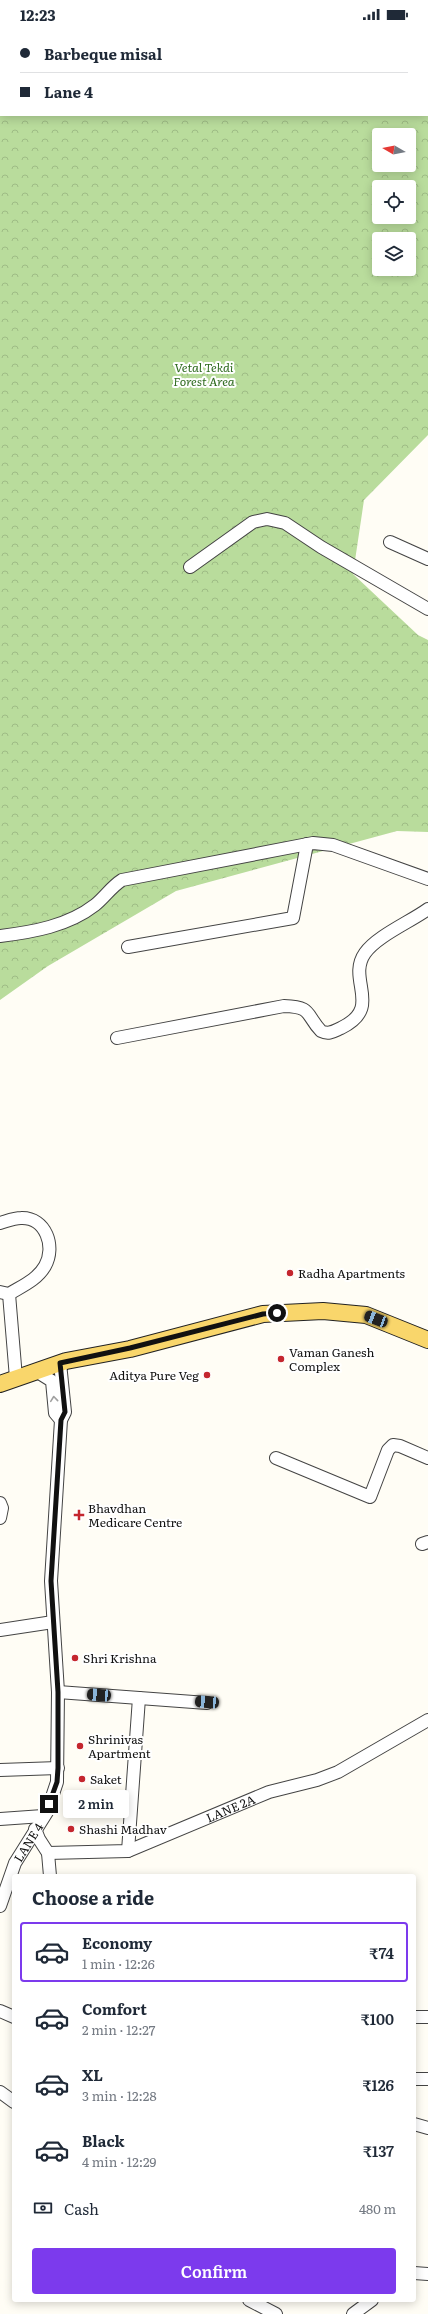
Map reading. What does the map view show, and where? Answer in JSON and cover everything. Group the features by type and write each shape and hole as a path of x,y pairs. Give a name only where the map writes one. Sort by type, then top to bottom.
{"main road":[{"path":"0,1384 60,1363 130,1348 263,1314 323,1311 366,1315 428,1340"}],"street":[{"path":"190,567 253,522 267,519 285,523 321,547 428,609"},
{"path":"390,542 428,559"},
{"path":"0,936 44,929 67,921 96,905 112,887 122,880 307,844 323,843 332,845 428,879"},
{"path":"128,947 293,918 307,844"},
{"path":"117,1038 284,1006 303,1008 309,1013 322,1031 332,1033 353,1021 359,1015 363,1006 360,974 366,953 374,944 428,909"},
{"path":"0,1223 22,1218 41,1226 49,1238 50,1251 46,1266 36,1278 4,1293 16,1378"},
{"name":"LANE 4","path":"0,1906 5,1880 43,1816 57,1782 58,1692 51,1581 61,1420 65,1412 60,1363"},
{"name":"LANE 4","path":"36,1371 52,1381 55,1413 61,1420"},
{"path":"276,1458 370,1497 388,1450 393,1445 400,1446 428,1458"},
{"path":"0,1503 2,1508 0,1518"},
{"path":"0,1630 53,1622"},
{"path":"58,1692 207,1702"},
{"path":"128,1851 140,1698"},
{"name":"LANE 2A","path":"48,1852 128,1851 270,1792 317,1780 338,1772 428,1720"},
{"path":"0,1770 58,1768"},
{"path":"0,1819 43,1816"},
{"path":"35,1829 39,1839 48,1852 50,1874"},
{"path":"0,2012 12,2016"},
{"path":"416,2017 428,2017"},
{"path":"416,2079 428,2079"},
{"path":"0,2092 12,2101"},
{"path":"416,2125 428,2128"},
{"path":"416,2273 428,2274"},
{"path":"253,2302 276,2314"},
{"path":"353,2314 369,2302"}],"green space":[{"name":"Vetal Tekdi Forest Area","path":"0,116 428,116 428,435 364,500 353,574 418,635 428,640 428,832 397,831 176,891 48,966 0,1000"}],"place":[{"name":"Radha Apartments","path":"290,1273"},
{"name":"Vaman Ganesh Complex","path":"281,1359"},
{"name":"Aditya Pure Veg","path":"207,1375"},
{"name":"Bhavdhan Medicare Centre","path":"79,1515"},
{"name":"Shri Krishna","path":"75,1658"},
{"name":"Shrinivas Apartment","path":"80,1746"},
{"name":"Saket","path":"82,1779"},
{"name":"Shashi Madhav","path":"71,1829"}],"route":[{"path":"49,1804 57,1782 58,1768 58,1692 51,1581 53,1536 62,1432 61,1420 65,1412 60,1363 130,1348 263,1314 277,1313"}]}
